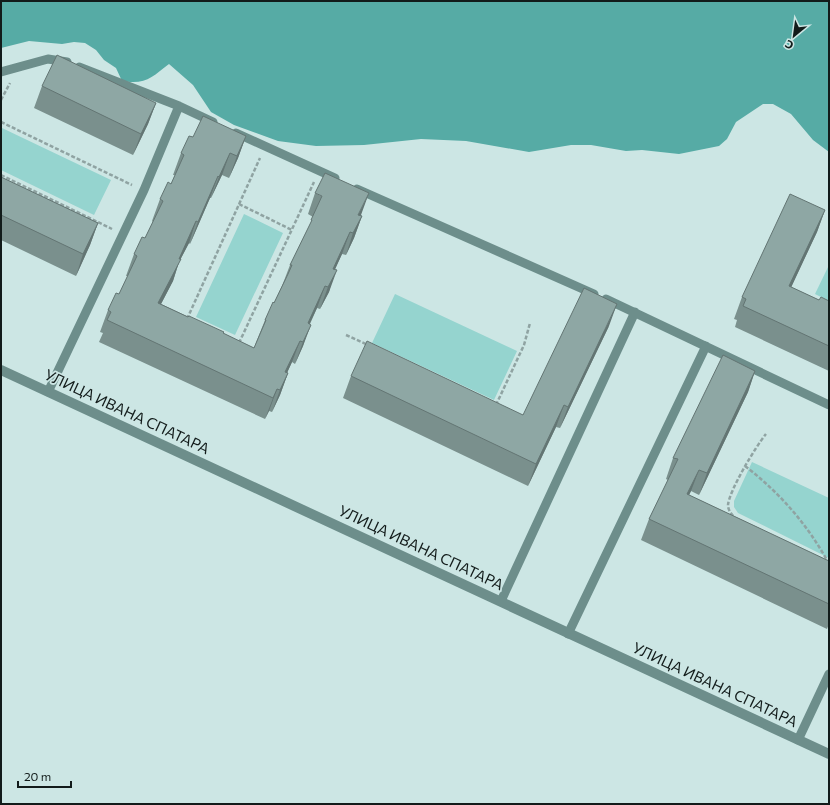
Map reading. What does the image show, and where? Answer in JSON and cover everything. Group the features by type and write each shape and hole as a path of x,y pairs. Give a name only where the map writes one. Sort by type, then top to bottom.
{"street":[{"name":"УЛИЦА ИВАНА СПАТАРА","path":"1,370 829,754"}],"lane":[{"path":"1,72 41,60 54,59 179,106 345,183 634,312 829,405"},
{"path":"48,392 144,190 179,106"},
{"path":"501,601 634,312"},
{"path":"568,634 706,346"},
{"path":"798,740 829,674"}],"path":[{"path":"1,122 144,190"},
{"path":"193,322 186,319 265,146"},
{"path":"232,341 239,344 320,171"},
{"path":"1,176 123,234"},
{"path":"239,204 292,230"},
{"path":"489,402 496,405 524,346 530,323"},
{"path":"346,335 374,348"},
{"path":"738,519 732,515 728,505 745,466 755,448 766,434"},
{"path":"745,466 770,486 793,509 812,535 829,563"},
{"path":"821,560 829,563"}],"shaded area":[{"path":"1,1 827,1 829,3 829,152 813,140 791,114 773,104 763,104 736,122 727,139 719,146 679,154 642,150 626,151 591,145 571,145 529,152 466,141 421,139 364,145 316,146 278,141 234,125 211,112 193,85 169,64 148,79 130,82 122,81 116,68 104,60 96,50 85,43 74,42 62,44 29,41 1,48"},
{"path":"2,128 111,180 94,215 1,170"},
{"path":"244,214 283,233 235,335 196,317"},
{"path":"829,265 829,301 815,294"},
{"path":"395,294 517,351 494,400 372,343"},
{"path":"752,462 829,498 829,558 738,513 734,507 734,501"}],"building":[{"path":"57,55 156,103 141,134 42,86"},
{"path":"203,116 246,136 237,156 230,153 219,177 218,176 198,222 196,221 179,259 181,259 158,303 224,332 223,333 254,348 273,302 274,303 288,274 292,265 290,265 322,196 315,193 325,173 369,193 358,215 362,216 353,233 350,232 333,269 337,270 328,287 325,286 308,323 311,325 303,342 300,341 285,372 288,373 280,390 277,389 273,398 107,320 111,312 108,310 116,293 119,294 137,256 134,254 142,237 145,238 163,201 160,199 168,182 171,184 184,155 181,153 189,136 193,137"},
{"path":"1,177 98,223 83,254 1,215"},
{"path":"790,194 825,210 789,286 819,300 821,297 829,301 829,346 743,306 746,299 742,297"},
{"path":"584,288 617,304 568,407 564,405 536,464 351,376 367,341 523,415"},
{"path":"723,355 755,371 707,473 699,470 687,494 829,561 829,604 649,519 678,459 673,458"}]}
